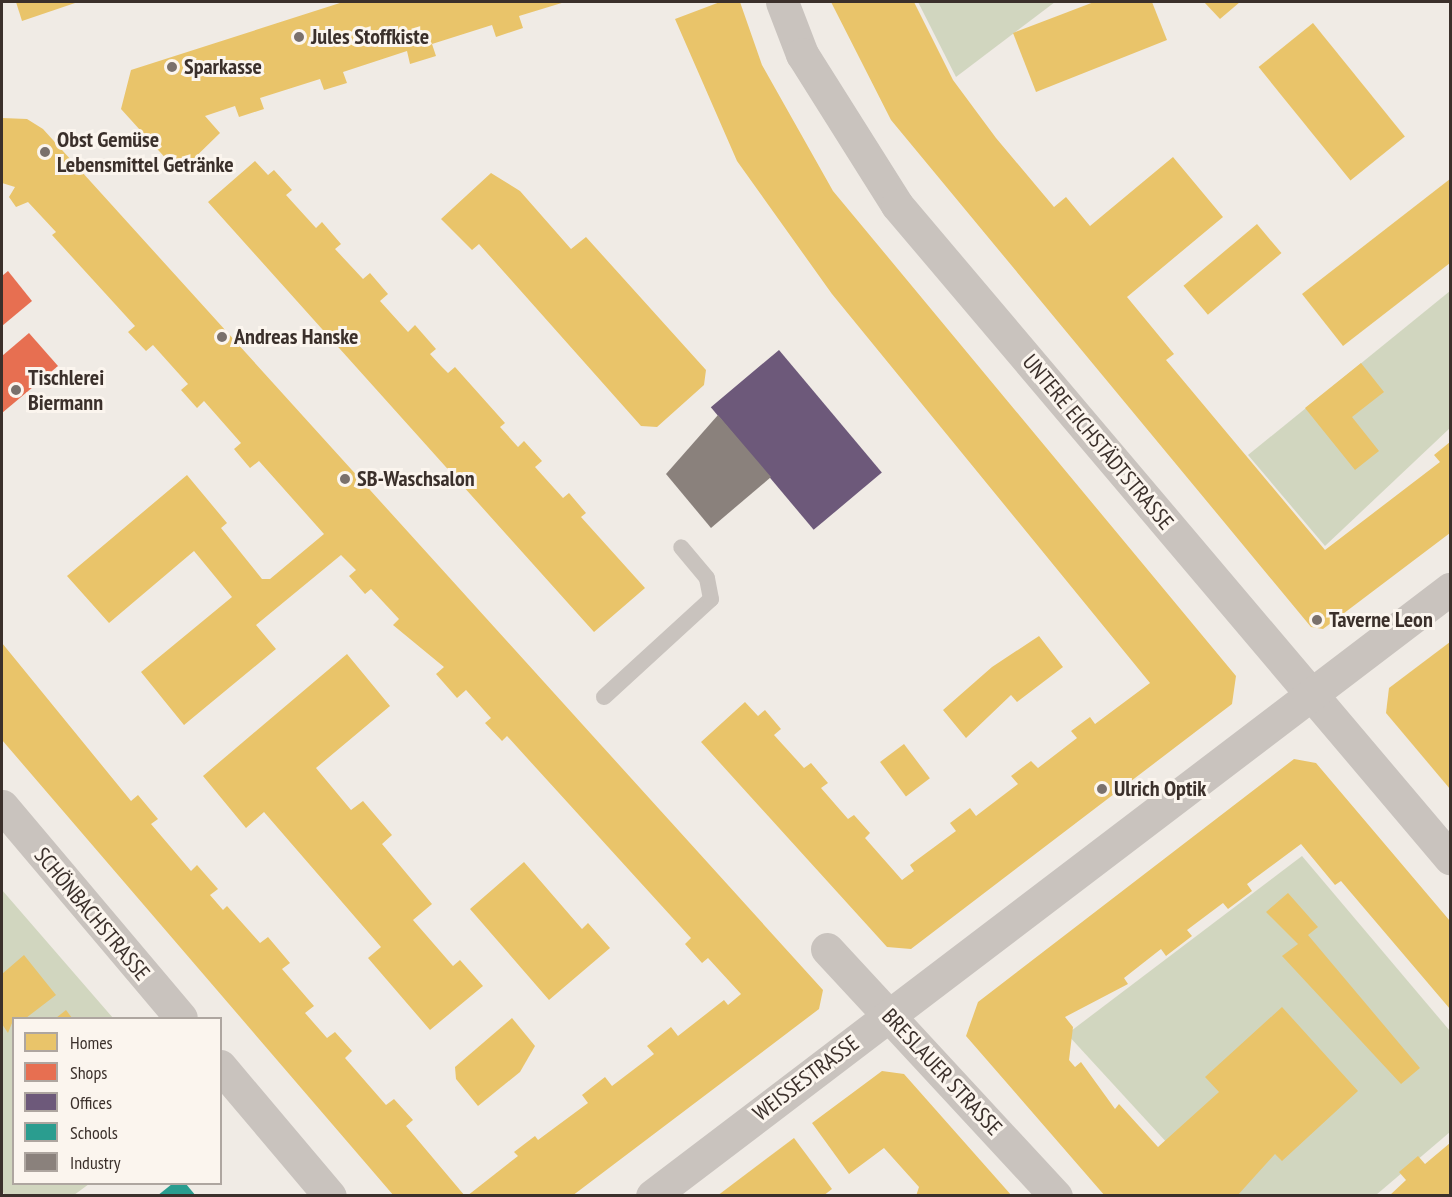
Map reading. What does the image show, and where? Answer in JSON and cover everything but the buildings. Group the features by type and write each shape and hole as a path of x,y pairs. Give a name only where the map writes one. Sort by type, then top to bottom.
{"street":[{"name":"UNTERE EICHSTÄDTSTRASSE","path":"782,2 802,54 897,205 1450,858"},
{"name":"WEISSESTRASSE","path":"652,1196 1310,693 1450,589"},
{"name":"SCHÖNBACHSTRASSE","path":"2,809 180,1017"},
{"name":"BRESLAUER STRASSE","path":"827,949 1056,1196"},
{"path":"222,1068 330,1196"}],"lane":[{"path":"604,697 711,599 707,578 681,547"}],"green space":[{"path":"918,2 1055,2 956,77"},
{"path":"1450,291 1450,428 1325,546 1248,455"},
{"path":"1302,856 1450,1031 1450,1132 1376,1195 1215,1195 1067,1034"},
{"path":"2,890 112,1017 12,1017 12,1185 88,1185 74,1195 5,1195 2,1191"}],"place":[{"name":"Jules Stoffkiste","path":"299,37"},
{"name":"Sparkasse","path":"172,67"},
{"name":"Obst Gemüse Lebensmittel Getränke","path":"45,152"},
{"name":"Andreas Hanske","path":"222,337"},
{"name":"Tischlerei Biermann","path":"16,390"},
{"name":"SB-Waschsalon","path":"345,479"},
{"name":"Taverne Leon","path":"1317,620"},
{"name":"Ulrich Optik","path":"1102,789"}]}
